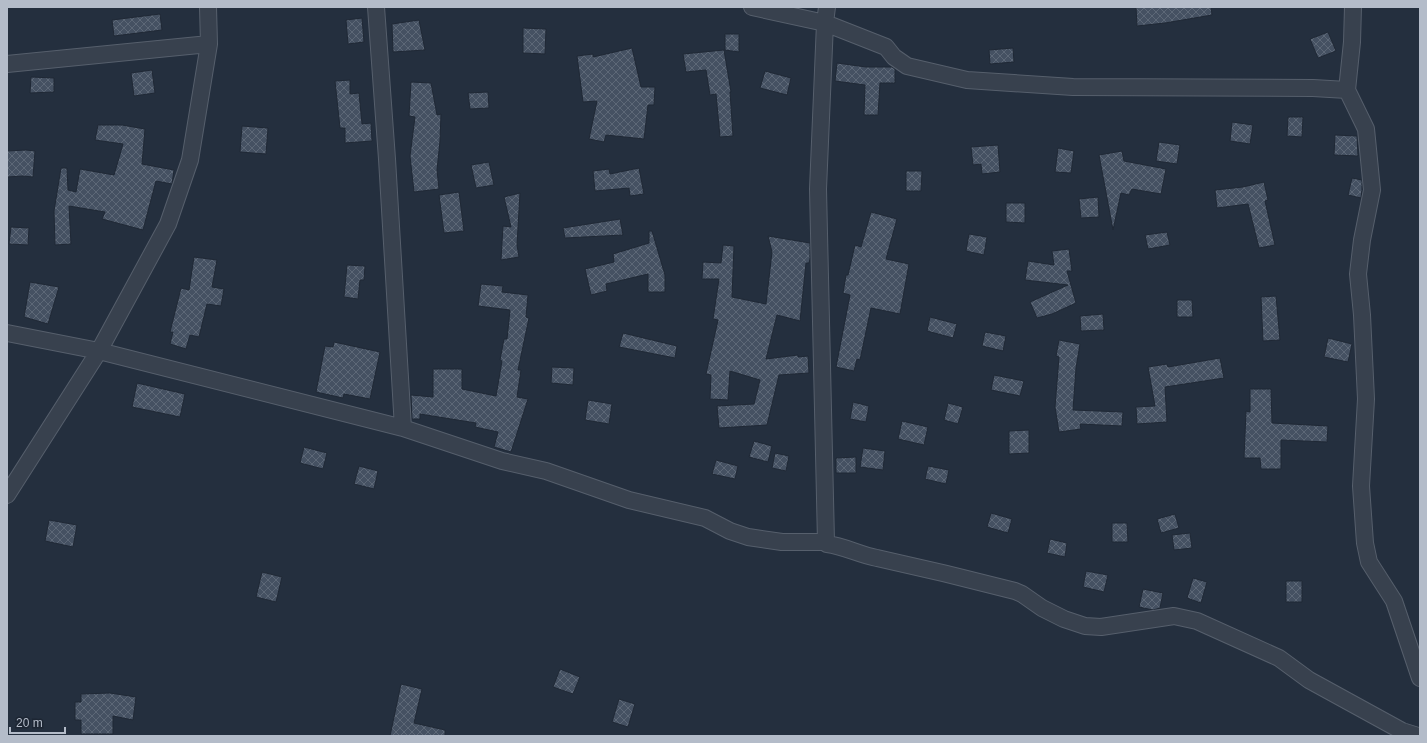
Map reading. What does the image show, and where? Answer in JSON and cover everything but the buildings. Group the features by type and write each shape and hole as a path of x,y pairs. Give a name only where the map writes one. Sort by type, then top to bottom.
{"street":[{"path":"7,495 99,351 168,224 190,160 209,44 208,7"},
{"path":"376,7 387,159 403,428"},
{"path":"752,7 825,23 886,47 894,57 907,66 967,80 1073,87 1313,88 1347,90"},
{"path":"826,542 818,189 825,23 827,7"},
{"path":"1353,7 1352,42 1347,90 1366,129 1372,190 1362,240 1358,274 1362,315 1366,399 1361,486 1365,543 1369,562 1394,601 1420,678"},
{"path":"7,64 209,44"},
{"path":"7,333 99,351 403,428 502,461 546,471 629,500 705,518 730,531 748,537 782,542 826,542 827,544 876,558 924,568 1015,591 1042,608 1064,619 1085,626 1101,627 1174,616 1197,621 1279,658 1309,680 1402,731 1418,736"}]}
